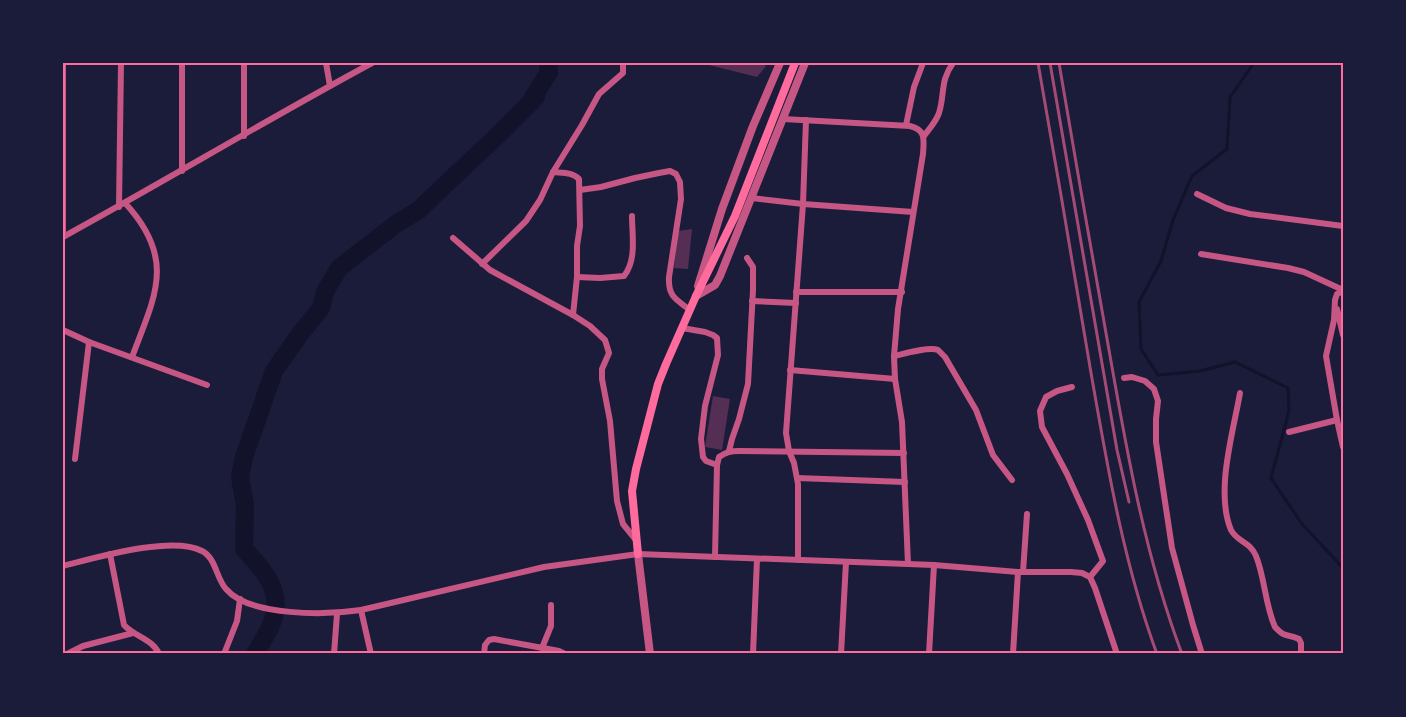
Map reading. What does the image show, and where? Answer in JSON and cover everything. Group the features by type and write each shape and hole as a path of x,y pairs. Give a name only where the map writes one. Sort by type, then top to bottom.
{"main road":[{"path":"638,554 632,491 658,384 696,296 735,216 795,63"}],"street":[{"path":"63,63 63,237 372,63"},
{"path":"121,63 122,205 138,220 151,242 157,267 155,293 132,357"},
{"path":"182,63 182,171"},
{"path":"244,63 244,136"},
{"path":"326,63 330,86"},
{"path":"482,264 526,220 540,200 553,172 599,94 623,73 623,63"},
{"path":"696,296 722,209 753,126 780,63"},
{"path":"696,296 715,285 720,276 806,63"},
{"path":"906,125 914,87 923,63"},
{"path":"924,136 939,115 944,79 953,63"},
{"path":"783,119 906,125 916,127 922,131 924,136 896,326 894,356 902,422 909,564"},
{"path":"798,560 797,478 786,433 803,204 806,120"},
{"path":"580,190 670,171 676,174 680,182 681,199 669,290 675,299 690,310"},
{"path":"553,172 572,174 579,179 578,277 573,315"},
{"path":"1197,194 1226,208 1250,214 1343,226"},
{"path":"752,198 913,212"},
{"path":"578,277 624,276 633,253 632,216"},
{"path":"453,238 495,273 573,315 605,340 609,353 602,369 602,379 609,421 617,501 623,524 636,540"},
{"path":"1201,254 1288,267 1343,290"},
{"path":"729,451 748,384 753,267 747,258"},
{"path":"1343,290 1337,294 1335,300 1334,320 1326,356 1343,447"},
{"path":"796,292 902,292"},
{"path":"1335,300 1343,335"},
{"path":"752,301 796,303"},
{"path":"682,328 713,334 717,338 718,355 705,406 701,439 703,457 706,461 717,465"},
{"path":"63,330 89,342 207,385"},
{"path":"75,459 89,342"},
{"path":"894,356 934,349 945,357 976,410 993,455 1011,480"},
{"path":"790,369 895,379"},
{"path":"1124,378 1132,377 1145,381 1154,389 1158,401 1155,419 1156,442 1172,548 1202,654"},
{"path":"1072,387 1046,397 1040,411 1042,427 1088,520 1103,561 1090,577"},
{"path":"1240,393 1225,474 1226,508 1232,530 1241,541 1249,545 1257,558 1275,627 1281,633 1299,639 1301,654"},
{"path":"1289,432 1337,420"},
{"path":"715,557 717,465 719,457 729,451 904,453"},
{"path":"797,478 905,482"},
{"path":"1013,654 1027,514"},
{"path":"63,566 110,554 156,546 194,548 210,558 224,588 240,599 264,609 337,614 544,567 638,554 934,565 1020,572 1071,572 1082,573 1090,577 1117,654"},
{"path":"110,554 124,625 153,644 159,654"},
{"path":"638,554 650,654"},
{"path":"753,654 757,559"},
{"path":"841,654 846,562"},
{"path":"928,654 934,565"},
{"path":"224,654 237,621 240,599"},
{"path":"542,648 550,626 551,605"},
{"path":"362,610 370,654"},
{"path":"334,654 337,614"},
{"path":"68,654 83,646 133,633"},
{"path":"484,654 485,645 489,640 494,639 565,654"}],"building":[{"path":"701,63 762,63 766,66 757,77"},
{"path":"692,229 688,269 674,268 678,231"},
{"path":"713,396 730,399 722,450 705,447"}],"waterway":[{"path":"255,654 271,625 276,602 271,583 244,549 245,505 240,477 244,457 274,371 321,308 325,292 339,268 396,224 419,210 496,137 536,97 534,96 549,72 548,63"},
{"path":"1254,63 1230,97 1227,149 1192,176 1173,220 1161,261 1139,302 1141,349 1158,375 1200,371 1235,362 1288,388 1289,411 1271,478 1302,524 1343,568"}],"railway":[{"path":"1038,63 1110,476 1125,548 1157,654"},
{"path":"1050,63 1117,450 1129,502"},
{"path":"1059,63 1130,466 1147,542 1182,654"}]}
